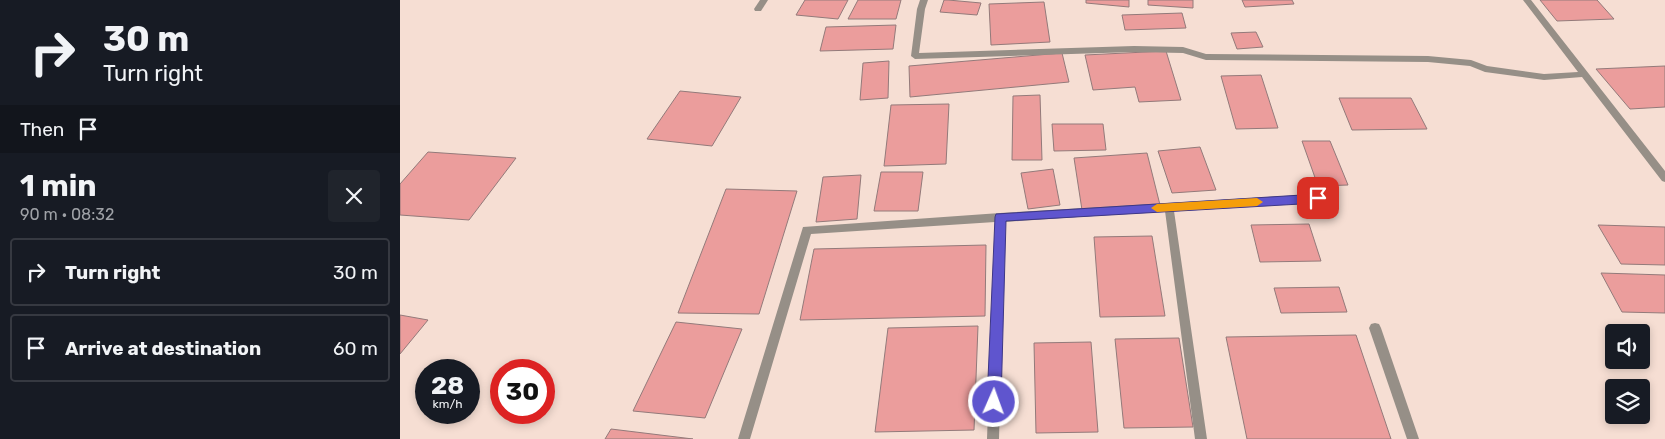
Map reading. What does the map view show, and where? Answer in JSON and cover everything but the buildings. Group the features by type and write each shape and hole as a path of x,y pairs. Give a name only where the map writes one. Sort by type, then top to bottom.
{"street":[{"path":"758,10 764,0"},
{"path":"924,0 921,9 915,56 1183,50 1206,57 1428,59 1471,63 1485,69 1544,77 1585,74"},
{"path":"1527,0 1665,178"},
{"path":"744,439 807,230 1318,198"},
{"path":"1169,207 1200,439"},
{"path":"993,439 1000,217"},
{"path":"1376,328 1413,439"}],"slow traffic":[{"path":"1157,208 1257,202"}],"route":[{"path":"994,402 1000,217 1318,198"}]}
